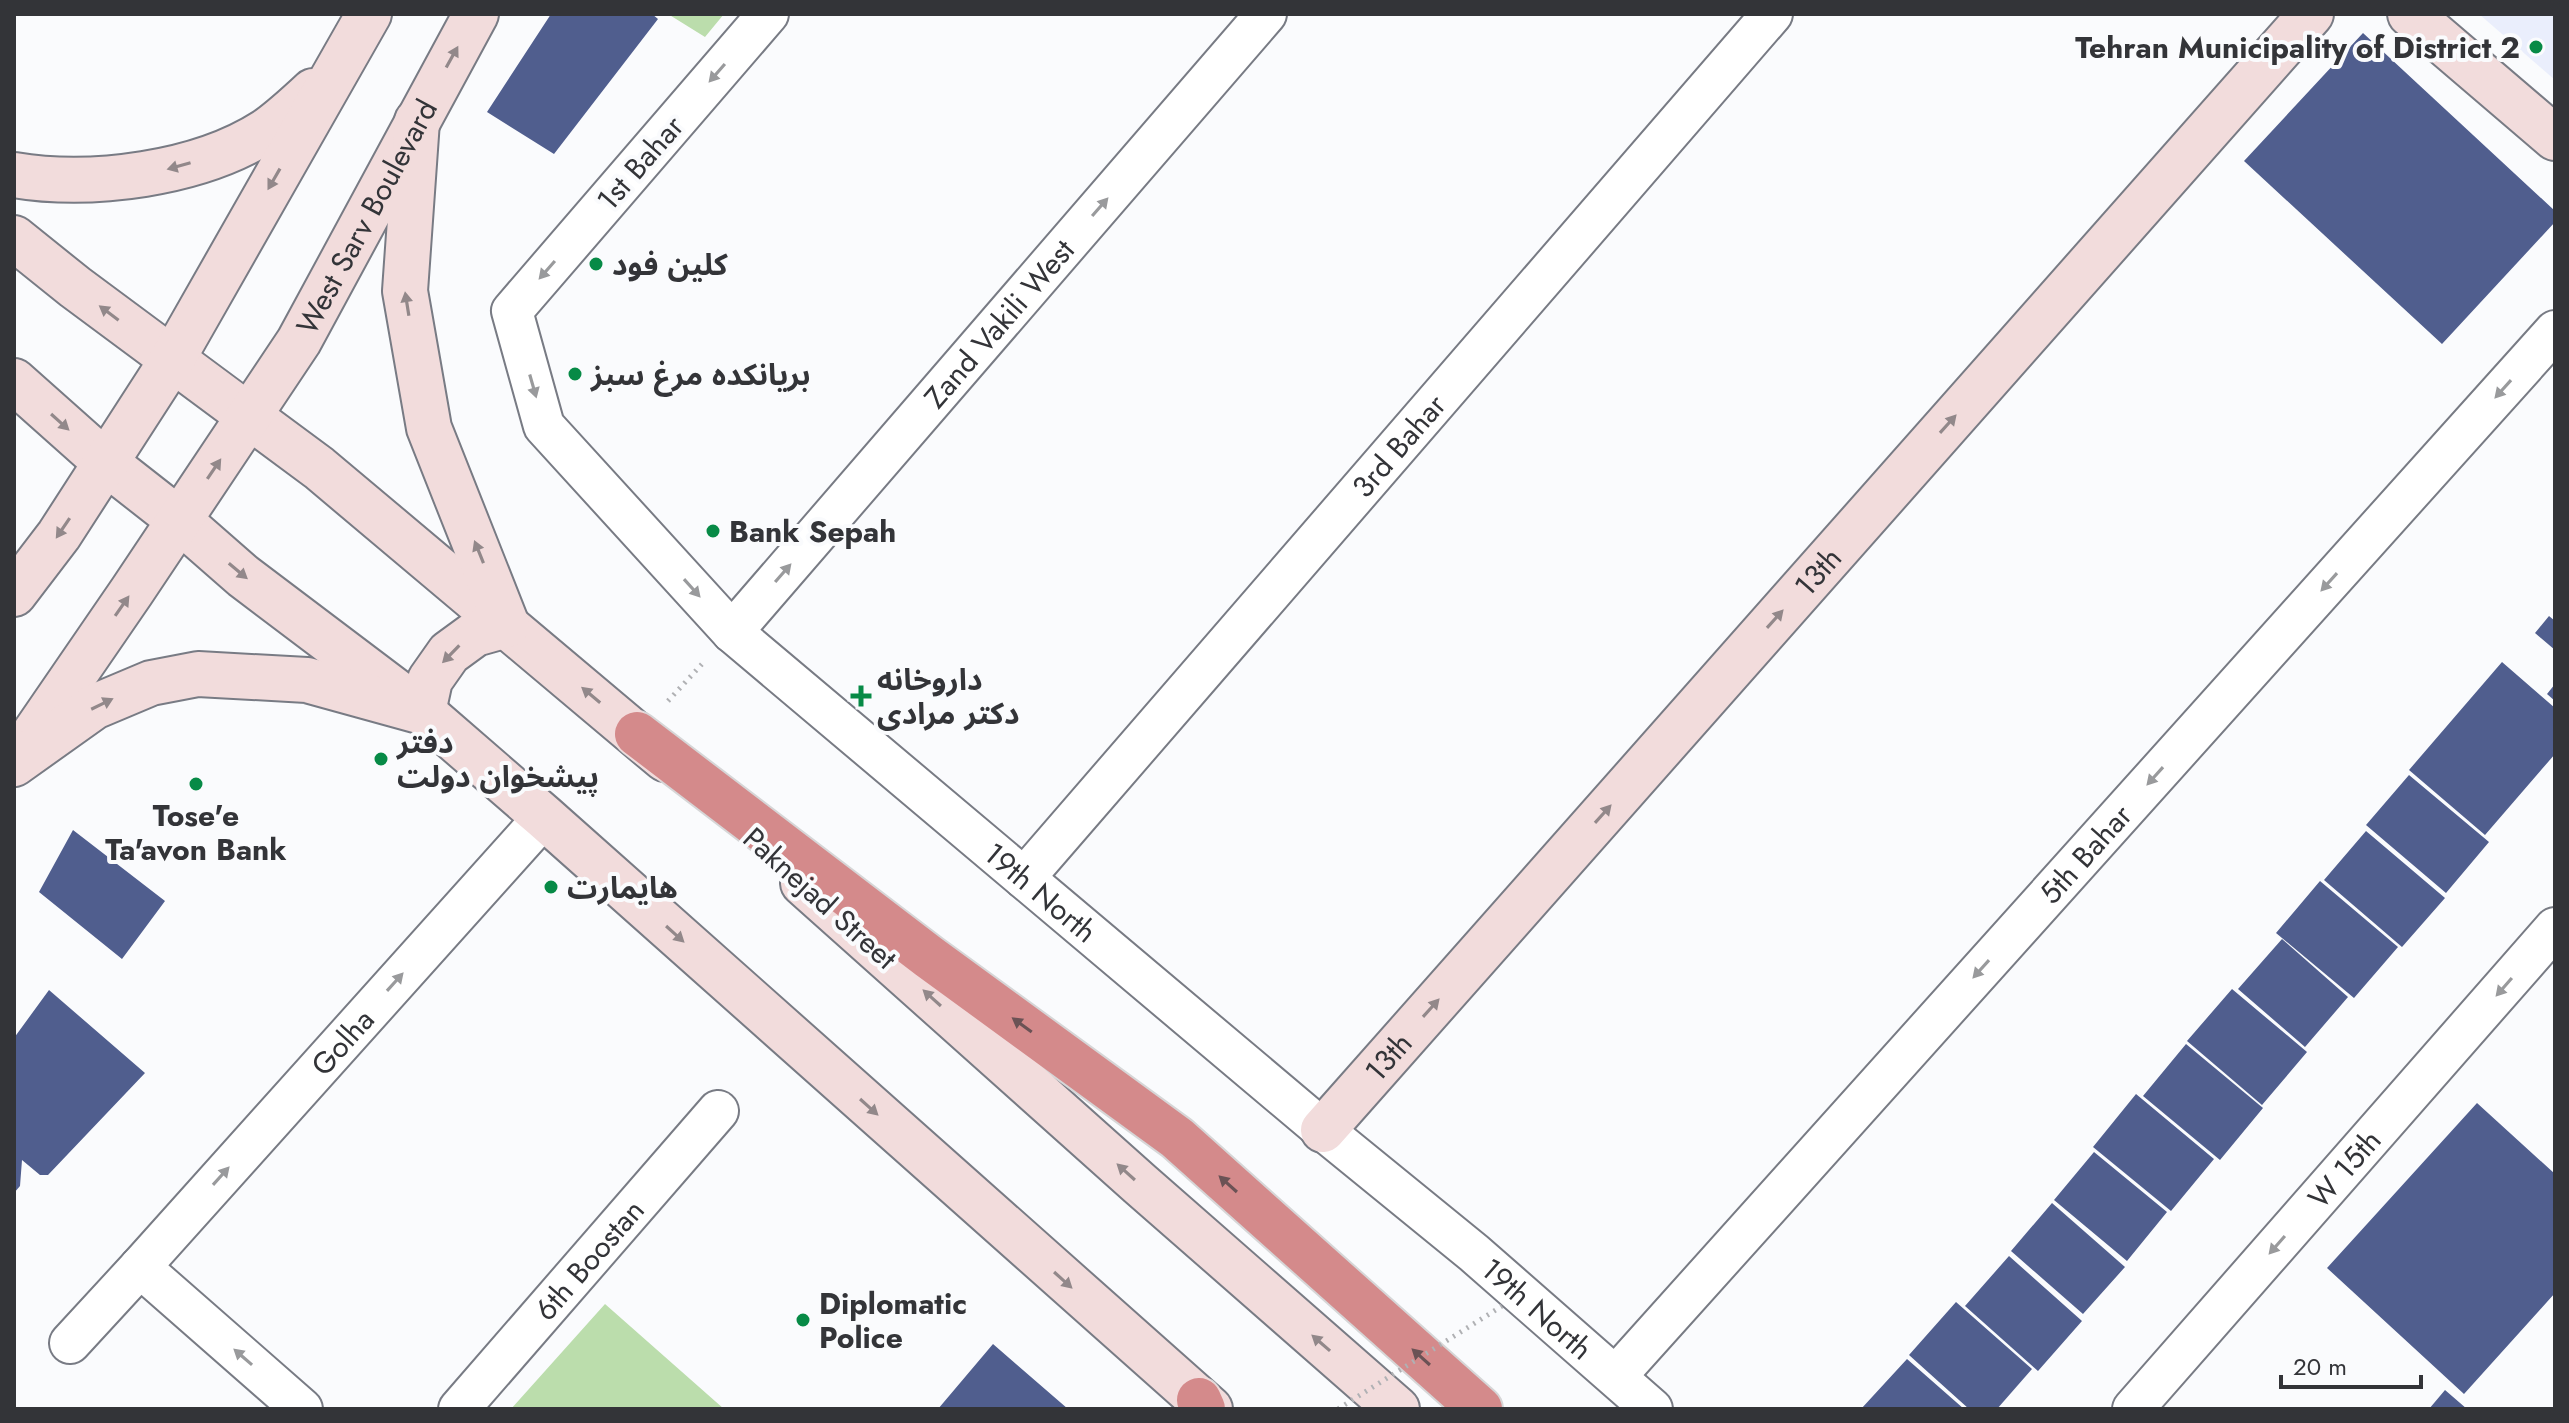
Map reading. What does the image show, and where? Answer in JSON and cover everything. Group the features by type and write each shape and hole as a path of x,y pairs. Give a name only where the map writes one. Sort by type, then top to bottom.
{"highway":[{"path":"637,734 929,957 1177,1138 1480,1409"}],"main road":[{"name":"West Sarv Boulevard","path":"179,520 299,341 476,14"},
{"name":"13th","path":"1323,1130 2311,14"},
{"path":"2410,14 2555,138"},
{"path":"14,175 85,178 142,175 225,151 266,131 291,111 314,90 361,29"},
{"path":"14,594 59,535 172,360 361,29"},
{"path":"417,121 405,291 425,407 429,428 507,625 475,634 449,653 430,680 423,712"},
{"path":"14,238 172,360"},
{"name":"Paknejad Street","path":"172,360 319,468 637,734 1388,1402"},
{"path":"14,381 105,462 179,520 243,576 423,712 1203,1407"},
{"path":"14,763 179,520"},
{"path":"14,763 94,707 151,683 198,674 307,680 423,712"}],"street":[{"name":"1st Bahar","path":"512,311 768,14"},
{"name":"Zand Vakili West","path":"732,632 1266,14"},
{"name":"3rd Bahar","path":"1024,878 1772,14"},
{"name":"19th North","path":"512,311 544,426 732,632 1323,1130 1474,1253 1652,1409"},
{"name":"5th Bahar","path":"1616,1376 2555,331"},
{"name":"Golha","path":"70,1343 544,817"},
{"name":"W 15th","path":"2133,1409 2555,928"},
{"name":"6th Boostan","path":"459,1409 718,1111"},
{"path":"140,1267 302,1409"}],"path":[{"path":"637,734 732,632"},
{"path":"1338,1409 1502,1306"}],"shaded area":[{"name":"Tehran Municipality of District 2","path":"2479,14 2555,14 2555,80"}],"green space":[{"path":"668,14 724,14 705,37"},
{"path":"605,1304 724,1409 511,1409"}],"building":[{"path":"551,14 652,14 658,19 554,154 487,112"},
{"path":"2363,33 2555,211 2555,222 2442,344 2244,161"},
{"path":"2549,616 2555,621 2555,650 2535,633"},
{"path":"2502,662 2555,708 2555,754 2485,835 2409,770"},
{"path":"2555,684 2555,701 2547,694"},
{"path":"2409,775 2489,842 2446,893 2366,825"},
{"path":"73,830 165,901 122,959 39,892"},
{"path":"2366,831 2445,898 2402,947 2324,880"},
{"path":"2320,881 2398,947 2354,998 2276,933"},
{"path":"2282,939 2348,997 2305,1047 2238,989"},
{"path":"2232,989 2307,1052 2262,1105 2187,1041"},
{"path":"49,990 145,1073 48,1175 40,1175 22,1160 20,1186 14,1193 14,1038"},
{"path":"2186,1044 2263,1108 2220,1160 2143,1096"},
{"path":"2136,1094 2214,1159 2171,1211 2093,1147"},
{"path":"2477,1103 2555,1174 2555,1293 2464,1394 2327,1268"},
{"path":"2094,1152 2167,1212 2127,1261 2054,1200"},
{"path":"2052,1203 2125,1267 2083,1314 2011,1251"},
{"path":"2009,1256 2082,1321 2038,1371 1965,1306"},
{"path":"1956,1302 2032,1369 1997,1409 1969,1409 1909,1355"},
{"path":"993,1344 1068,1409 938,1409"},
{"path":"1907,1359 1964,1409 1861,1409"},
{"path":"2445,1390 2467,1409 2429,1409"}],"place":[{"name":"Tehran Municipality of District 2","path":"2536,47"},
{"name":"کلین فود","path":"596,264"},
{"name":"بریانکده مرغ سبز","path":"575,374"},
{"name":"Bank Sepah","path":"713,531"},
{"name":"داروخانه دکتر مرادی","path":"861,696"},
{"name":"دفتر پیشخوان دولت","path":"381,759"},
{"name":"Tose'e Ta'avon Bank","path":"196,784"},
{"name":"هایمارت","path":"551,887"},
{"name":"Diplomatic Police","path":"803,1320"}]}
